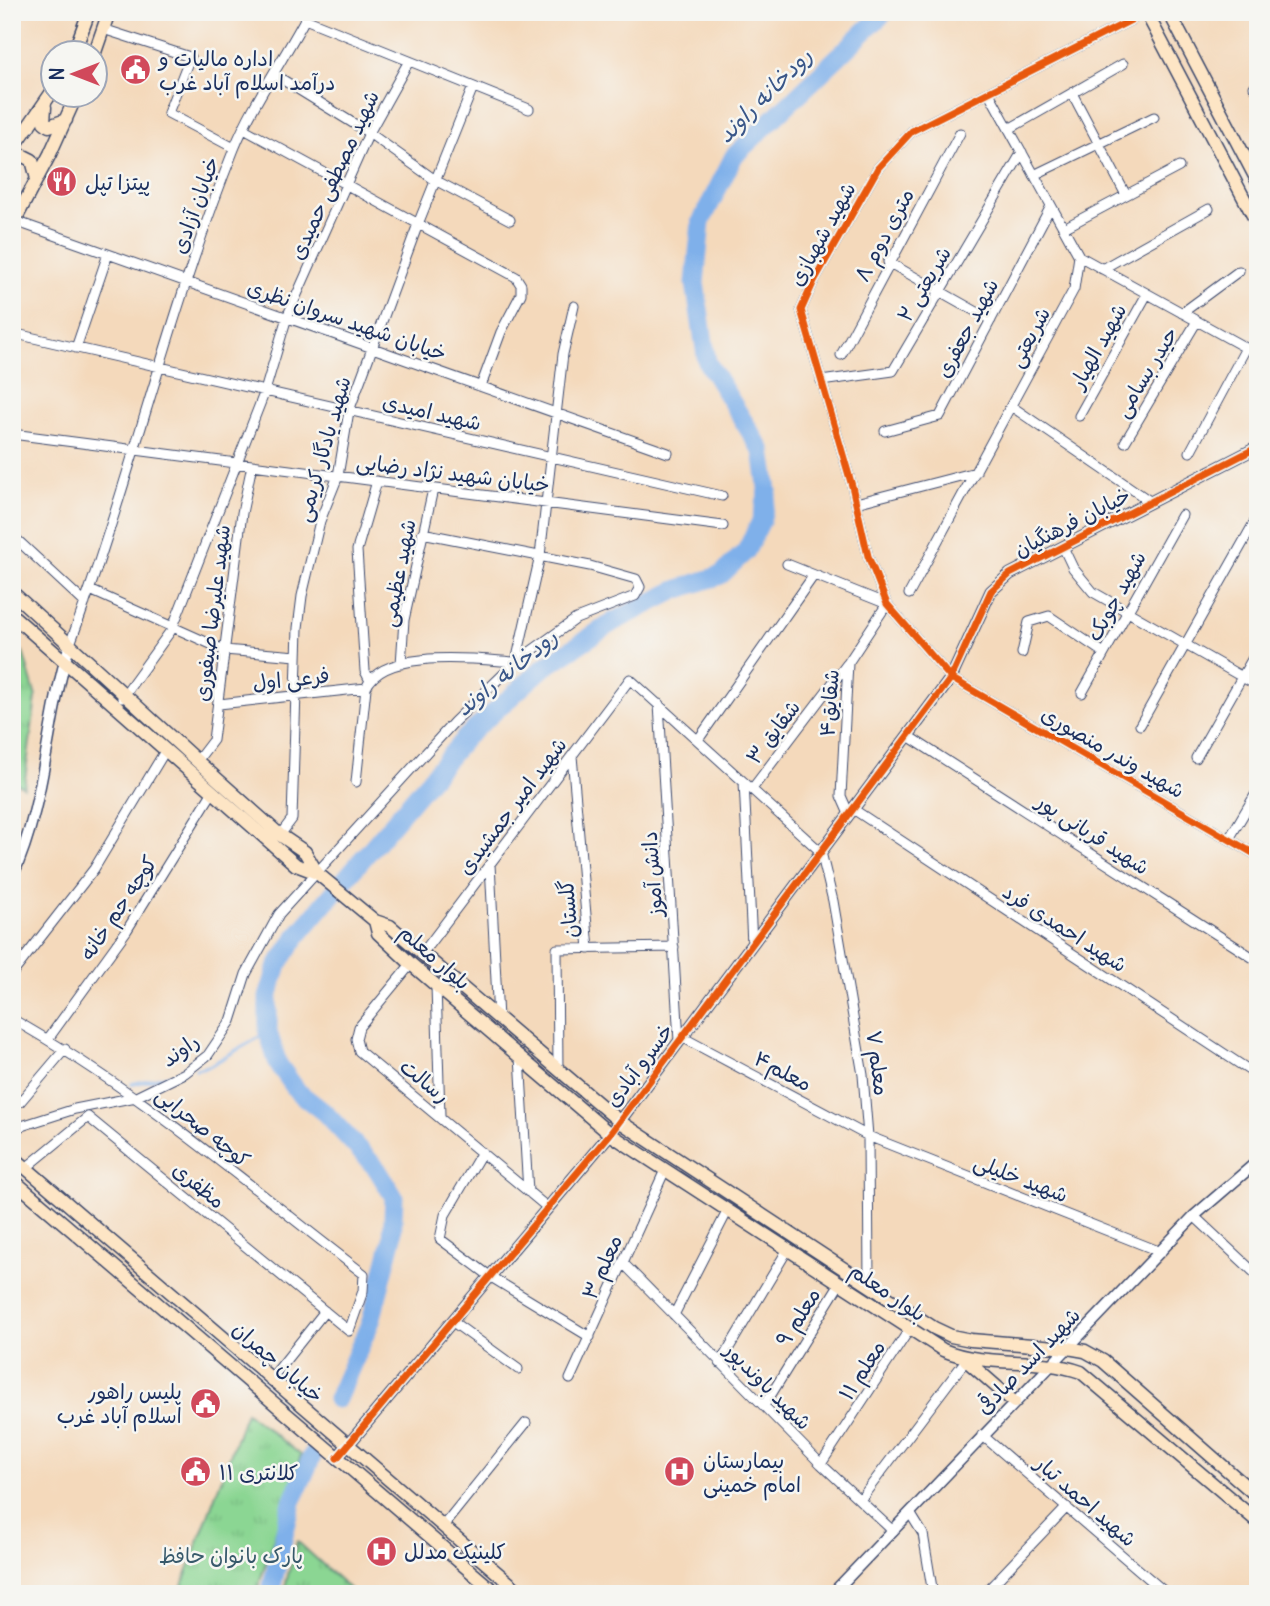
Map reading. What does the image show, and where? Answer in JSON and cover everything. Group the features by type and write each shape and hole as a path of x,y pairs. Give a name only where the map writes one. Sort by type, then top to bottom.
{"main road":[{"path":"79,38 89,12"},
{"path":"100,38 109,12"},
{"path":"1146,12 1258,225"},
{"path":"1169,12 1258,182"},
{"path":"12,150 44,108"},
{"path":"45,108 43,118 48,126 66,120"},
{"path":"13,224 71,108"},
{"path":"12,157 20,154 33,160 37,180"},
{"path":"12,592 280,835 305,852 317,873"},
{"path":"12,615 296,865 317,873 375,921"},
{"name":"بلوار معلم","path":"375,921 390,926 619,1121 950,1336 1068,1348 1085,1351 1103,1361 1258,1497"},
{"name":"بلوار معلم","path":"375,921 378,933 411,964 610,1134 943,1350 966,1360 1051,1365 1081,1372 1258,1522"},
{"name":"خیابان چمران","path":"12,1156 347,1447 522,1594"},
{"name":"خیابان چمران","path":"12,1179 497,1594"},
{"path":"966,1360 1014,1402"}],"street":[{"name":"شهید شهبازی","path":"951,678 887,604 868,556 856,503 801,310 814,281 878,168 912,131 1146,12"},
{"name":"خیابان آزادی","path":"70,643 90,590 162,368 187,282 234,148 305,19 529,110"},
{"path":"103,29 190,57 168,113 234,148"},
{"name":"شهید مصطفی حمیدی","path":"114,705 172,629 265,391 286,317 369,133 409,61"},
{"path":"1009,129 1123,64"},
{"path":"275,75 369,133 435,180 510,220"},
{"name":"شهید یادگار کریمی","path":"280,835 292,819 297,656 302,596 320,521 338,476 349,411 418,224 473,87"},
{"path":"989,93 1079,256 1246,348 1190,452"},
{"path":"1072,93 1097,145 1126,195"},
{"path":"1034,175 1154,117"},
{"path":"12,127 30,128"},
{"path":"244,129 516,277 521,285 521,294 501,332 481,386"},
{"name":"۸ متری دوم","path":"841,355 888,262 960,133"},
{"name":"شریعتی ۲","path":"821,381 893,371 1022,152"},
{"path":"1064,228 1179,167"},
{"name":"شهید جعفری","path":"885,431 940,416 1051,206"},
{"path":"1102,269 1209,209"},
{"name":"خیابان شهید سروان نظری","path":"13,224 108,254 668,453"},
{"path":"76,348 108,254"},
{"name":"شریعتی","path":"909,594 1074,289 1079,256"},
{"path":"888,262 991,320"},
{"path":"1182,313 1239,271"},
{"name":"شهید الهیار","path":"1079,416 1147,294"},
{"path":"516,662 540,556 563,354 574,306"},
{"name":"حیدر بسامی","path":"1125,442 1197,321"},
{"name":"شهید امیدی","path":"12,333 722,496"},
{"path":"1011,406 1151,502"},
{"name":"خیابان شهید نژاد رضایی","path":"12,433 723,526"},
{"name":"خیابان فرهنگیان","path":"951,678 991,591 1010,574 1256,450"},
{"name":"شهید علیرضا صیفوری","path":"197,761 213,740 242,513 252,465"},
{"path":"856,503 976,472"},
{"path":"356,782 367,684 357,551 377,481"},
{"name":"شهید عظیمی","path":"401,664 404,620 433,489"},
{"name":"شهید چوبک","path":"1082,693 1182,515"},
{"path":"1140,725 1254,523"},
{"path":"422,533 540,556"},
{"path":"12,535 85,603"},
{"path":"1063,547 1073,568 1093,592 1258,686"},
{"name":"راوند","path":"12,1129 75,1109 136,1097 185,1073 208,1055 231,1021 246,974 279,914 454,722 516,662 576,619 635,596 640,587 636,579 540,556"},
{"path":"787,564 887,604"},
{"path":"698,740 814,575"},
{"path":"90,590 224,650 297,656"},
{"name":"شقایق۴","path":"851,811 841,796 848,663 887,604"},
{"path":"1022,653 1028,622 1049,616 1104,653"},
{"path":"12,877 22,857 41,781 70,643"},
{"path":"1196,758 1258,649"},
{"name":"فرعی اول","path":"219,704 296,696 367,684 384,669 443,658 516,662"},
{"name":"شقایق ۳","path":"748,786 848,663"},
{"name":"خسرو آبادی","path":"337,1458 610,1134 951,678"},
{"name":"شهید وندر منصوری","path":"951,678 1258,856"},
{"name":"شهید امیر جمشیدی","path":"421,955 631,679 659,704"},
{"path":"659,704 821,852"},
{"name":"دانش آموز","path":"659,704 680,1039"},
{"name":"شهید قربانی پور","path":"908,736 1258,961"},
{"path":"12,974 94,869 165,751"},
{"name":"گلستان","path":"558,1070 557,949 589,949 572,756"},
{"path":"748,786 752,944"},
{"path":"1229,839 1258,790"},
{"name":"کوچه جم خانه","path":"48,1039 127,930 212,793"},
{"name":"شهید احمدی فرد","path":"851,811 1258,1076"},
{"name":"معلم ۷","path":"821,852 854,1016 869,1136 869,1283"},
{"path":"490,863 498,1019"},
{"path":"589,949 674,947"},
{"name":"رسالت","path":"411,964 359,1027 356,1039 359,1051 548,1209"},
{"path":"436,985 440,1116"},
{"name":"کوچه صحرایی","path":"12,1019 65,1049 136,1097 364,1274 363,1291 349,1331"},
{"name":"معلم۴","path":"680,1039 869,1136"},
{"path":"12,1104 20,1102 65,1049"},
{"path":"520,1057 528,1192"},
{"name":"مظفری","path":"26,1168 88,1117 349,1331"},
{"name":"شهید خلیلی","path":"869,1136 1161,1252"},
{"path":"482,1152 445,1215 440,1239 491,1277 590,1337"},
{"name":"شهید اسد صادقی","path":"832,1594 1194,1216 1258,1161"},
{"name":"معلم ۳","path":"570,1379 665,1170"},
{"path":"674,1315 728,1210"},
{"path":"1194,1216 1258,1276"},
{"path":"720,1363 788,1249"},
{"name":"شهید باوندپور","path":"623,1263 821,1464 892,1531"},
{"name":"معلم ۹","path":"764,1406 840,1283"},
{"path":"270,1380 325,1311"},
{"path":"453,1322 518,1369"},
{"name":"معلم ۱۱","path":"821,1464 909,1330"},
{"path":"860,1500 966,1360"},
{"path":"443,1526 526,1423"},
{"name":"شهید احمد تبار","path":"982,1435 1167,1594"},
{"path":"984,1594 1067,1507"},
{"path":"910,1513 923,1534 933,1594"},
{"path":"1149,1594 1157,1586"}],"green space":[{"path":"23,652 36,697 24,787 12,781 12,660"},
{"name":"پارک بانوان حافظ","path":"246,1412 301,1455 257,1590 255,1594 179,1594"},
{"path":"297,1541 355,1594 283,1594"}],"waterway":[{"name":"رودخانه راوند","path":"337,1399 371,1321 392,1240 394,1197 377,1169 325,1113 298,1092 278,1064 268,1032 268,997 278,965 297,936 465,738 543,668 613,622 676,590 721,575 746,551 761,521 768,491 762,451 707,362 695,283 701,222 734,156 885,12"},
{"path":"196,1069 209,1066 268,1032"},
{"path":"132,1084 175,1074"},
{"path":"270,1594 292,1502 313,1454"}],"cycle path":[{"path":"1147,12 912,131 878,168 814,281 801,310 852,486 868,556 887,604 951,678 1258,856"},
{"path":"337,1458 610,1134 951,678 991,591 1010,574 1258,447"}],"place":[{"name":"اداره مالیات و درآمد اسلام آباد غرب","path":"136,70"},
{"name":"پیتزا تپل","path":"62,182"},
{"name":"پلیس راهور اسلام آباد غرب","path":"205,1403"},
{"name":"کلانتری ۱۱","path":"196,1472"},
{"name":"بیمارستان امام خمینی","path":"680,1472"},
{"name":"کلینیک مدلل","path":"381,1551"}]}
